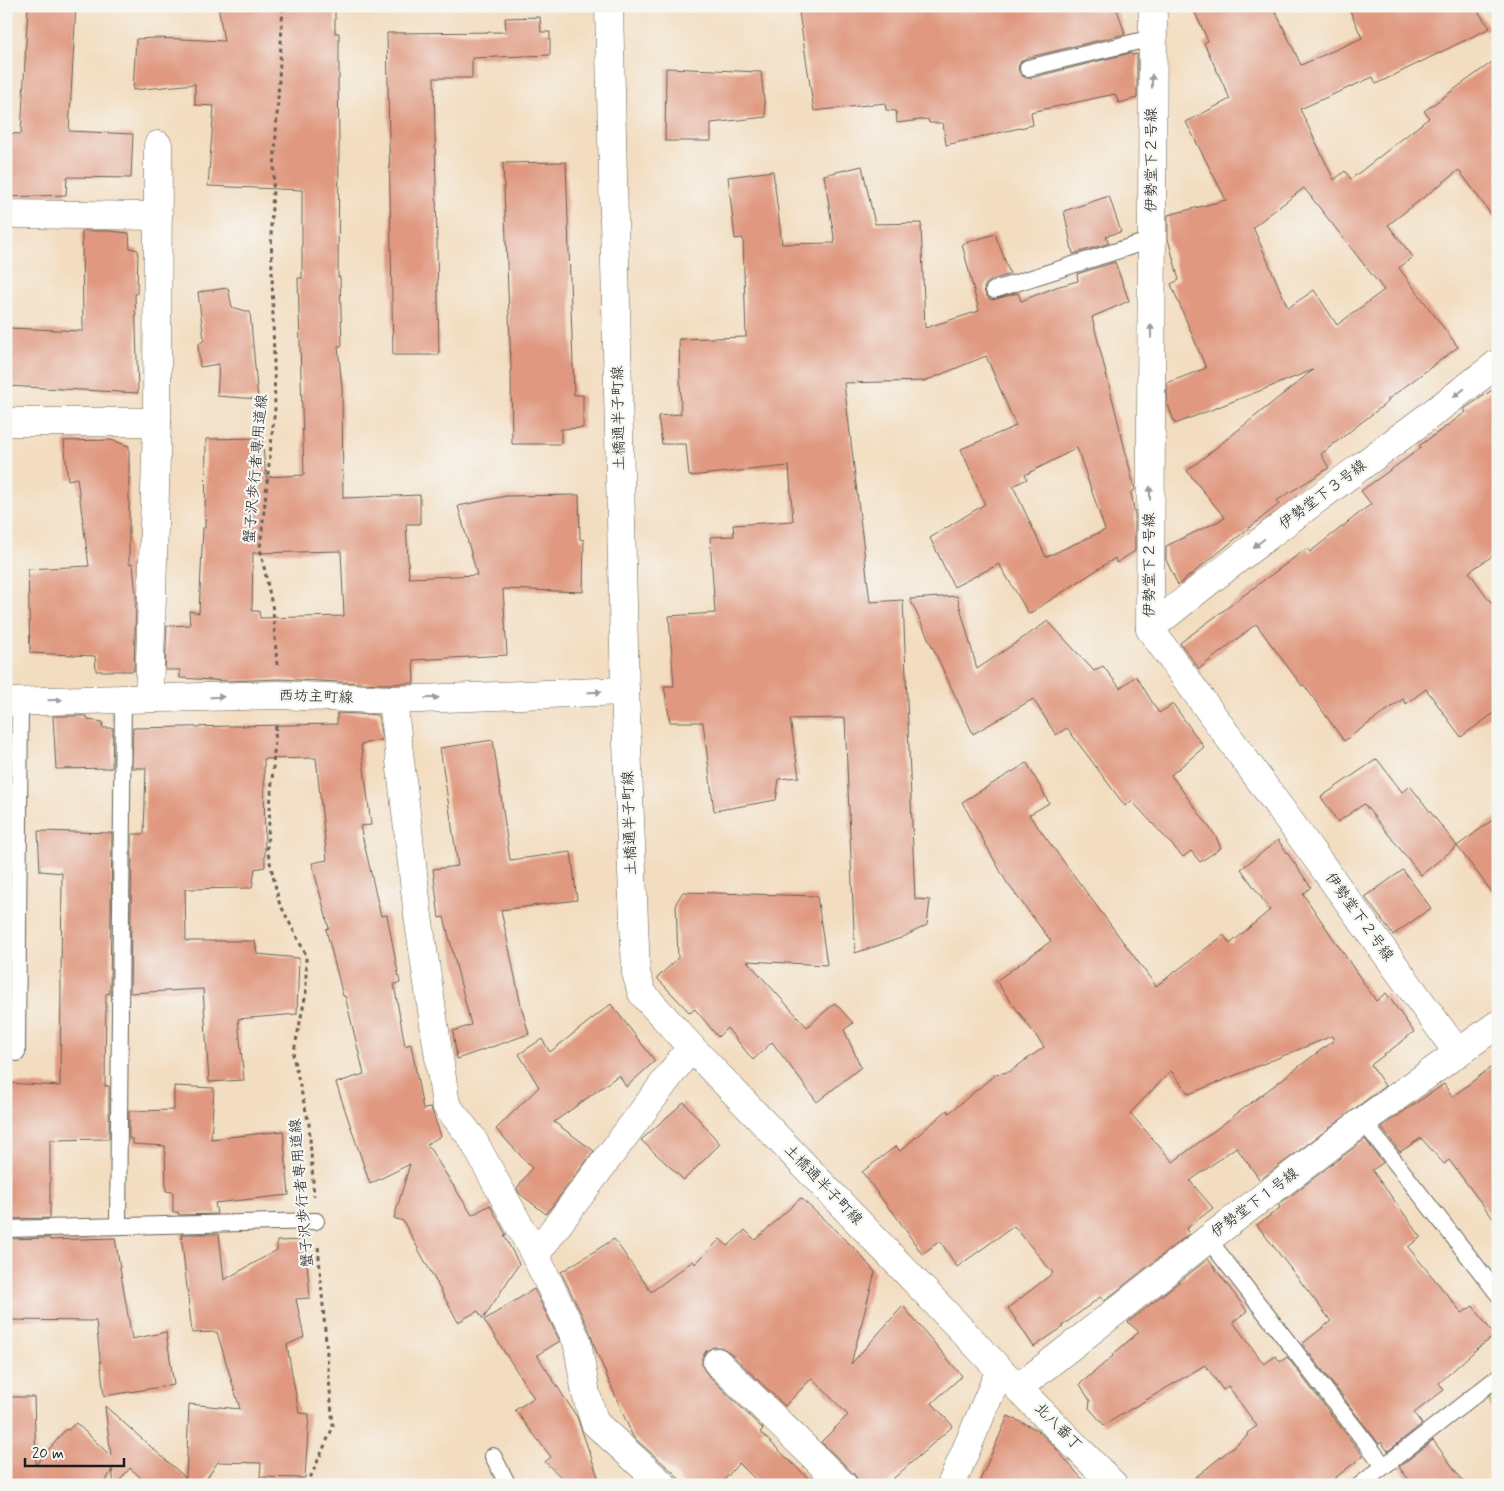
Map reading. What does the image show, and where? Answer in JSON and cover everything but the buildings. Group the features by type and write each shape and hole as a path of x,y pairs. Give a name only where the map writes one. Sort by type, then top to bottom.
{"street":[{"name":"土橋通半子町線","path":"609,6 625,691 636,973 642,993 691,1048 1009,1379"},
{"name":"伊勢堂下２号線","path":"1153,6 1150,629 1458,1053"},
{"path":"136,699 157,422 158,145"},
{"path":"6,214 158,216"},
{"name":"伊勢堂下３号線","path":"1150,629 1206,582 1498,363"},
{"path":"6,422 157,422"},
{"name":"西坊主町線","path":"13,701 278,695 393,700 625,691"},
{"path":"393,700 418,916 446,1105 472,1138 535,1255 577,1341 586,1394 595,1423 663,1485"},
{"name":"伊勢堂下１号線","path":"1009,1379 1208,1239 1363,1121 1498,1024"},
{"path":"535,1255 691,1048"},
{"path":"717,1362 843,1485"},
{"path":"951,1485 1009,1379"},
{"name":"北八番丁","path":"1009,1379 1114,1485"}],"lane":[{"path":"1028,68 1152,38"},
{"path":"994,290 1151,240"},
{"path":"118,1226 136,699"},
{"path":"13,701 17,1052"},
{"path":"1363,1121 1498,1294"},
{"path":"6,1229 316,1221"},
{"path":"1208,1239 1384,1466"},
{"path":"1360,1485 1498,1377"},
{"path":"493,1456 508,1485"}],"path":[{"name":"蟹子沢歩行者専用道線","path":"283,6 271,226 275,408 260,548 274,610 278,695 267,849 279,902 306,955 306,993 293,1056 309,1124 333,1427 307,1485"}],"green space":[{"path":"1498,1391 1498,1416 1487,1400"}]}
